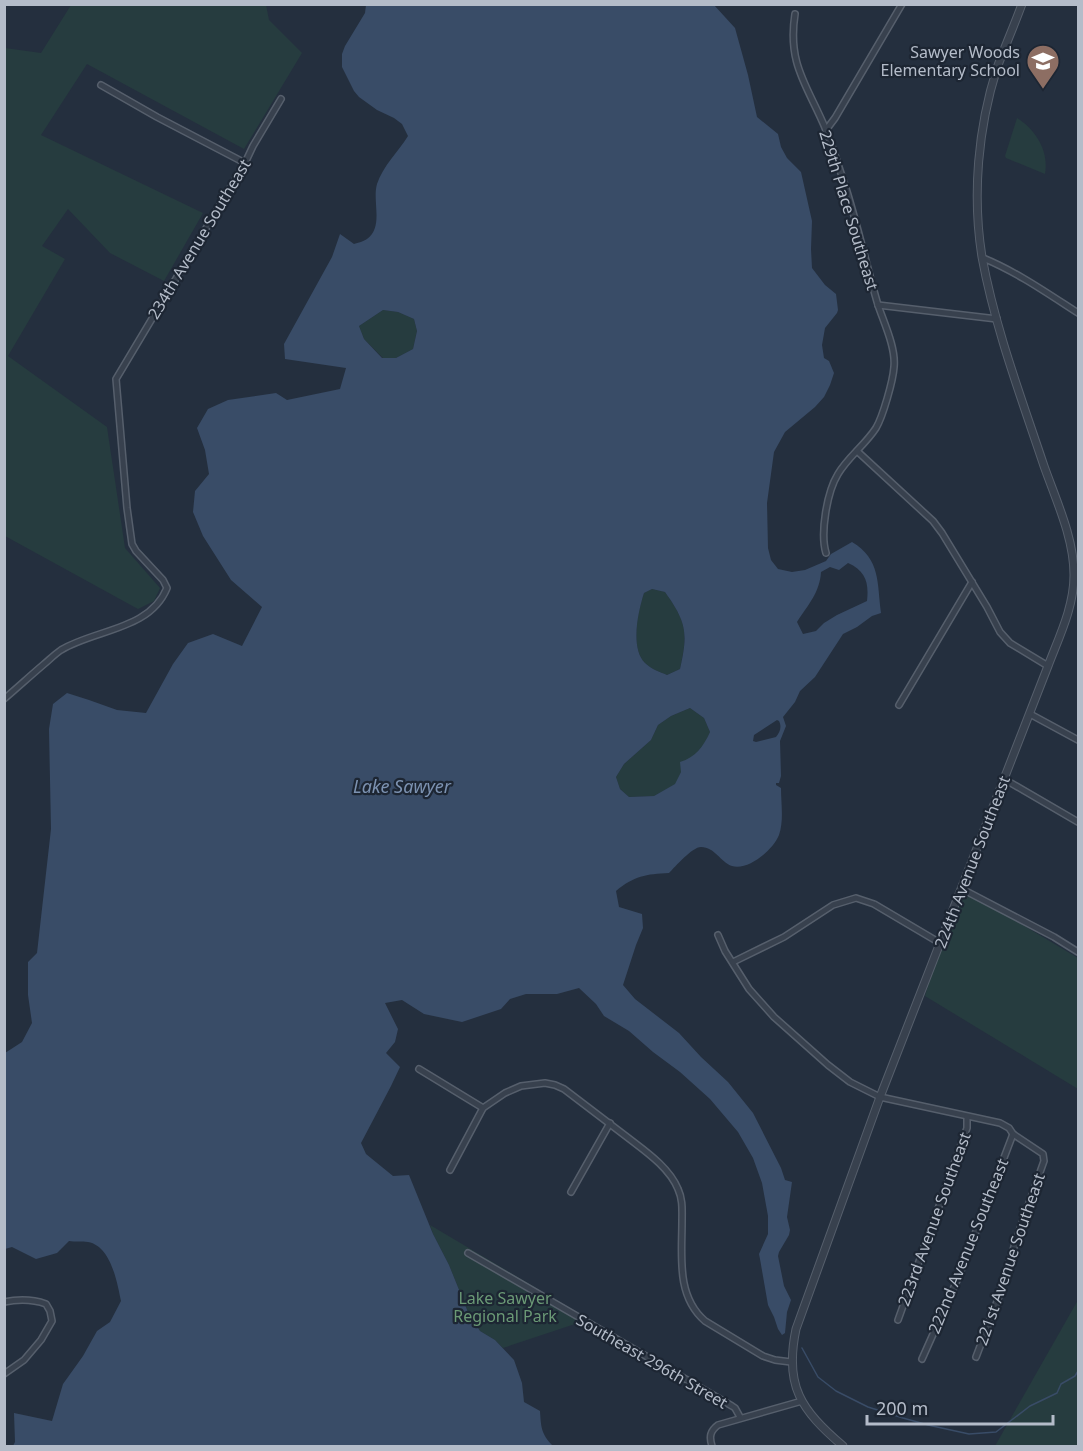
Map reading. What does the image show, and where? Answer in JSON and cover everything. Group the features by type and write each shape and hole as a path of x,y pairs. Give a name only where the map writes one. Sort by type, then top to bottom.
{"street":[{"path":"825,130 835,118 902,4"},
{"name":"224th Avenue Southeast","path":"802,1401 794,1381 791,1362 798,1321 849,1187 880,1097 1048,666 1070,604 1074,585 1073,559 1061,514 1014,377 997,319 983,258 978,206 978,170 987,105 997,69 1022,4"},
{"name":"229th Place Southeast","path":"795,14 793,48 799,74 825,130 852,207 893,352 894,366 877,427 837,475 828,500 823,531 826,553"},
{"path":"101,85 245,163"},
{"name":"234th Avenue Southeast","path":"4,699 60,651 144,616 152,611 163,597 167,588 163,580 132,544 116,379 281,99"},
{"path":"983,258 1012,271 1078,313"},
{"path":"878,305 997,319"},
{"path":"857,452 933,521 972,582 1000,632 1010,643 1048,666"},
{"path":"899,705 972,582"},
{"path":"1030,714 1078,740"},
{"path":"1004,779 1078,822"},
{"path":"962,889 1078,952"},
{"path":"733,962 784,937 833,905 856,898 874,904 940,943"},
{"path":"718,935 725,951 749,989 774,1017 850,1082 880,1097 1000,1123 1009,1128 1013,1134"},
{"path":"419,1069 483,1107"},
{"path":"450,1170 483,1107 521,1086 545,1083 564,1089 650,1155 669,1174 677,1186 682,1199 682,1279 690,1304 697,1314 763,1356 791,1362"},
{"name":"223rd Avenue Southeast","path":"898,1320 967,1128 967,1117"},
{"path":"571,1192 610,1123"},
{"name":"221st Avenue Southeast","path":"976,1357 1044,1161 1043,1154 1013,1134"},
{"name":"222nd Avenue Southeast","path":"922,1359 959,1276 1013,1134"},
{"name":"Southeast 296th Street","path":"468,1253 732,1406 740,1418"},
{"path":"4,1302 17,1300 46,1304 52,1321 41,1340 24,1360 4,1374"},
{"path":"712,1446 710,1435 714,1428 723,1422 802,1401 831,1436 843,1446"}],"green space":[{"path":"71,5 266,5 269,20 302,53 244,149 87,64 41,135 203,213 164,281 110,253 68,209 42,246 65,259 8,356 107,427 125,548 160,588 154,601 138,609 5,536 5,48 41,53"},
{"path":"1017,118 1040,142 1045,157 1045,174 1005,156"},
{"path":"383,310 398,312 414,319 417,331 413,349 396,358 383,358 364,339 359,326"},
{"path":"652,589 665,592 678,612 684,629 680,669 667,675 645,663 638,648 637,629 640,609 644,593"},
{"path":"690,708 704,718 710,732 705,743 681,772 676,784 654,796 629,797 620,789 616,777 624,764 651,740 658,725 671,716"},
{"path":"962,889 1078,958 1078,1089 925,996 940,943"},
{"name":"Lake Sawyer Regional Park","path":"430,1225 587,1318 584,1321 503,1348 480,1331 468,1312"},
{"path":"1078,1300 1078,1446 995,1446"}],"water":[{"name":"Lake Sawyer","path":"366,5 714,5 735,28 757,117 778,134 787,158 801,172 812,221 812,268 825,285 836,294 838,310 825,328 822,345 824,358 829,361 834,373 824,397 785,432 774,452 767,503 768,548 771,560 778,569 792,572 805,570 826,561 831,554 852,542 868,556 873,564 878,582 881,613 843,634 815,677 800,691 795,702 783,717 786,726 780,741 781,776 779,783 776,783 781,788 781,824 776,841 766,853 738,867 728,864 710,849 697,848 669,873 641,877 616,891 619,907 642,914 643,928 623,985 635,999 679,1033 728,1082 753,1113 785,1180 792,1182 787,1217 790,1230 778,1256 784,1286 791,1300 785,1333 782,1335 778,1329 768,1305 759,1254 768,1234 768,1216 762,1183 753,1158 738,1132 710,1099 680,1072 629,1031 604,1016 596,1004 579,988 557,994 526,994 510,999 501,1009 462,1022 424,1014 402,1000 385,1003 398,1029 395,1042 386,1053 400,1067 361,1143 366,1154 393,1176 409,1175 468,1312 480,1331 495,1340 514,1360 522,1383 524,1402 540,1411 542,1430 553,1446 13,1446 15,1442 14,1413 52,1421 63,1384 97,1331 110,1322 121,1301 112,1266 96,1245 69,1241 57,1253 36,1259 12,1247 5,1249 5,1053 22,1042 32,1023 28,995 28,962 37,953 51,829 49,729 53,704 67,693 117,710 146,713 173,664 188,643 213,634 242,646 262,607 231,580 203,536 193,512 195,491 209,474 205,450 197,428 208,409 228,400 276,393 287,400 340,389 346,368 285,359 284,344 332,257 340,234 354,244 366,240 372,234 376,221 377,184 387,165 408,136 402,124 359,97 342,67 342,54 345,46 365,13","holes":["383,310 398,312 414,319 417,331 413,349 396,358 382,358 364,339 359,326","848,563 859,570 867,583 867,601 837,615 816,631 803,634 797,622 816,592 821,572 830,567 839,570","652,589 665,592 682,620 685,637 680,669 667,675 653,669 640,656 637,630 644,593","690,708 704,718 710,732 698,751 680,762 681,772 675,784 654,796 629,797 620,789 616,777 624,764 651,740 658,725 671,716","777,720 779,721 780,729 776,737 753,741 754,735"]}],"waterway":[{"path":"802,1348 818,1377 836,1391 868,1407 928,1425 969,1434 996,1432 1030,1406 1057,1393 1061,1384 1075,1376 1078,1371"}],"place":[{"name":"Sawyer Woods Elementary School","path":"1043,90"}]}
